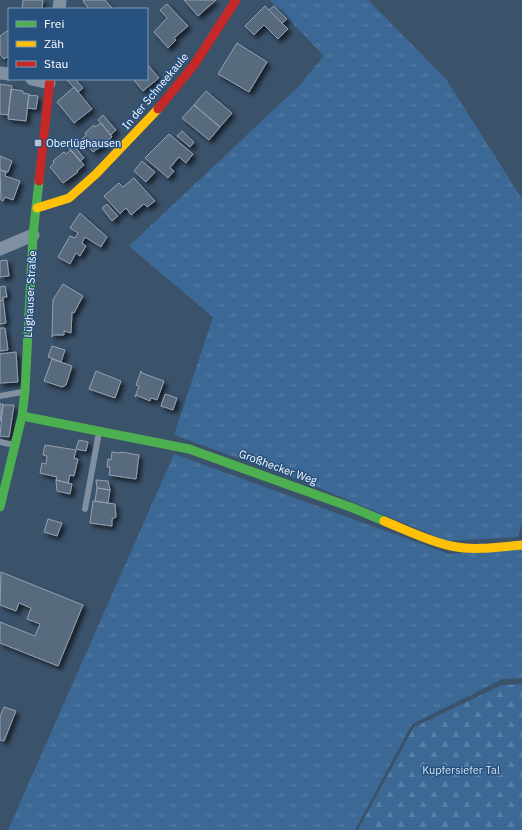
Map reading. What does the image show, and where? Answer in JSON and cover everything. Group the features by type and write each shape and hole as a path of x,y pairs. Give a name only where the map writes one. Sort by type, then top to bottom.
{"street":[{"name":"In der Schneekaule","path":"37,208 69,198 96,174 149,120 194,65 236,0"},
{"name":"Lüghauser Straße","path":"0,507 22,416 25,391 33,235 49,81"},
{"path":"0,249 33,235"},
{"name":"Großhecker Weg","path":"22,416 189,449 353,508 427,538 452,546 482,548 522,545"}],"lane":[{"path":"0,396 25,391"},
{"path":"85,509 99,430"},
{"path":"0,442 15,445"}],"green space":[{"path":"270,0 368,0 446,79 522,199 522,523 518,537 447,541 305,482 174,435 213,317 129,246 299,86 324,56"},
{"path":"174,454 449,554 522,548 522,678 503,679 412,724 355,830 8,830"},
{"name":"Kupfersiefer Tal","path":"522,684 522,830 358,830 414,727 502,685"}],"building":[{"path":"23,0 43,0 42,8 22,8"},
{"path":"105,0 112,8 88,8 83,1"},
{"path":"184,0 216,0 198,16"},
{"path":"167,4 188,26 174,38 176,40 168,48 154,32 167,18 160,10"},
{"path":"265,6 288,29 278,39 264,25 254,35 245,26"},
{"path":"274,6 287,19 282,23 269,10"},
{"path":"7,31 8,32 8,58 7,57 4,59 0,54 0,36"},
{"path":"237,43 267,62 249,92 218,74"},
{"path":"148,65 159,78 143,91 134,80 148,80"},
{"path":"67,80 76,80 83,88 78,92"},
{"path":"0,84 12,86 8,115 0,114"},
{"path":"74,87 92,109 74,123 57,102"},
{"path":"11,89 23,91 23,93 29,94 26,121 8,119"},
{"path":"206,91 232,113 220,127 194,105"},
{"path":"29,95 38,96 36,109 27,108"},
{"path":"194,105 220,127 209,140 182,118"},
{"path":"103,115 116,130 111,135 98,120"},
{"path":"101,123 112,137 101,148 100,147 93,152 82,139 87,134 85,133 94,125 95,127"},
{"path":"182,131 194,142 190,147 177,136"},
{"path":"169,134 193,154 186,163 179,157 170,168 174,171 168,178 145,158"},
{"path":"71,142 84,158 80,161 67,146"},
{"path":"71,150 84,165 77,171 78,172 63,183 50,167 54,163 53,161 64,152 66,154"},
{"path":"0,156 12,161 8,172 0,170"},
{"path":"142,161 155,172 146,182 134,171"},
{"path":"0,170 6,172 5,176 20,181 13,200 5,197 3,201 1,200"},
{"path":"134,178 155,201 147,207 144,204 131,215 126,208 120,214 104,196 119,183 123,187"},
{"path":"107,204 118,216 112,221 102,208"},
{"path":"80,213 107,237 101,247 85,237 82,243 86,246 80,256 76,253 70,264 58,257 70,236 75,238 78,233 70,228"},
{"path":"7,260 9,276 0,277 0,261"},
{"path":"63,284 83,296 74,313 72,312 71,333 64,331 64,335 53,335 52,337 53,300"},
{"path":"5,286 7,297 3,297 3,300 0,301 0,287"},
{"path":"3,300 6,323 0,324 0,301"},
{"path":"0,328 5,328 8,350 0,351"},
{"path":"52,346 65,350 61,362 48,357"},
{"path":"16,352 18,382 0,383 0,354"},
{"path":"52,359 72,366 66,385 62,387 44,381"},
{"path":"96,371 121,381 115,398 89,389"},
{"path":"141,371 142,373 164,381 157,400 151,398 150,401 136,395 135,397 139,386 136,385"},
{"path":"165,394 177,398 173,410 161,406"},
{"path":"0,404 3,404 0,421"},
{"path":"3,405 14,405 9,437 0,436"},
{"path":"79,440 88,442 86,451 76,449"},
{"path":"45,445 76,450 74,458 78,459 74,476 70,475 68,483 56,480 57,477 40,473 42,463 46,464 47,456 43,455"},
{"path":"112,452 139,455 136,479 109,475 110,467 107,467 108,459 111,460"},
{"path":"56,480 72,484 70,494 57,491"},
{"path":"96,480 108,481 110,490 97,488"},
{"path":"97,488 110,490 108,503 95,501"},
{"path":"93,501 115,504 116,517 112,519 112,526 90,523"},
{"path":"48,519 62,523 57,536 44,532"},
{"path":"1,572 83,605 58,666 0,643 0,622 35,636 40,624 27,619 31,608 19,603 16,611 0,605"},
{"path":"4,707 16,711 4,741 0,740 0,717"}],"traffic: fast":[{"path":"0,507 22,416 25,391 33,235 39,181"},
{"path":"22,416 189,449 353,508 384,521"}],"traffic: slow":[{"path":"37,208 69,198 96,174 158,109"},
{"path":"384,521 425,538 451,546 495,548 522,545"}],"traffic: jam":[{"path":"158,109 194,65 236,0"},
{"path":"39,181 50,80"}],"place":[{"name":"Oberlüghausen","path":"38,143"}]}
